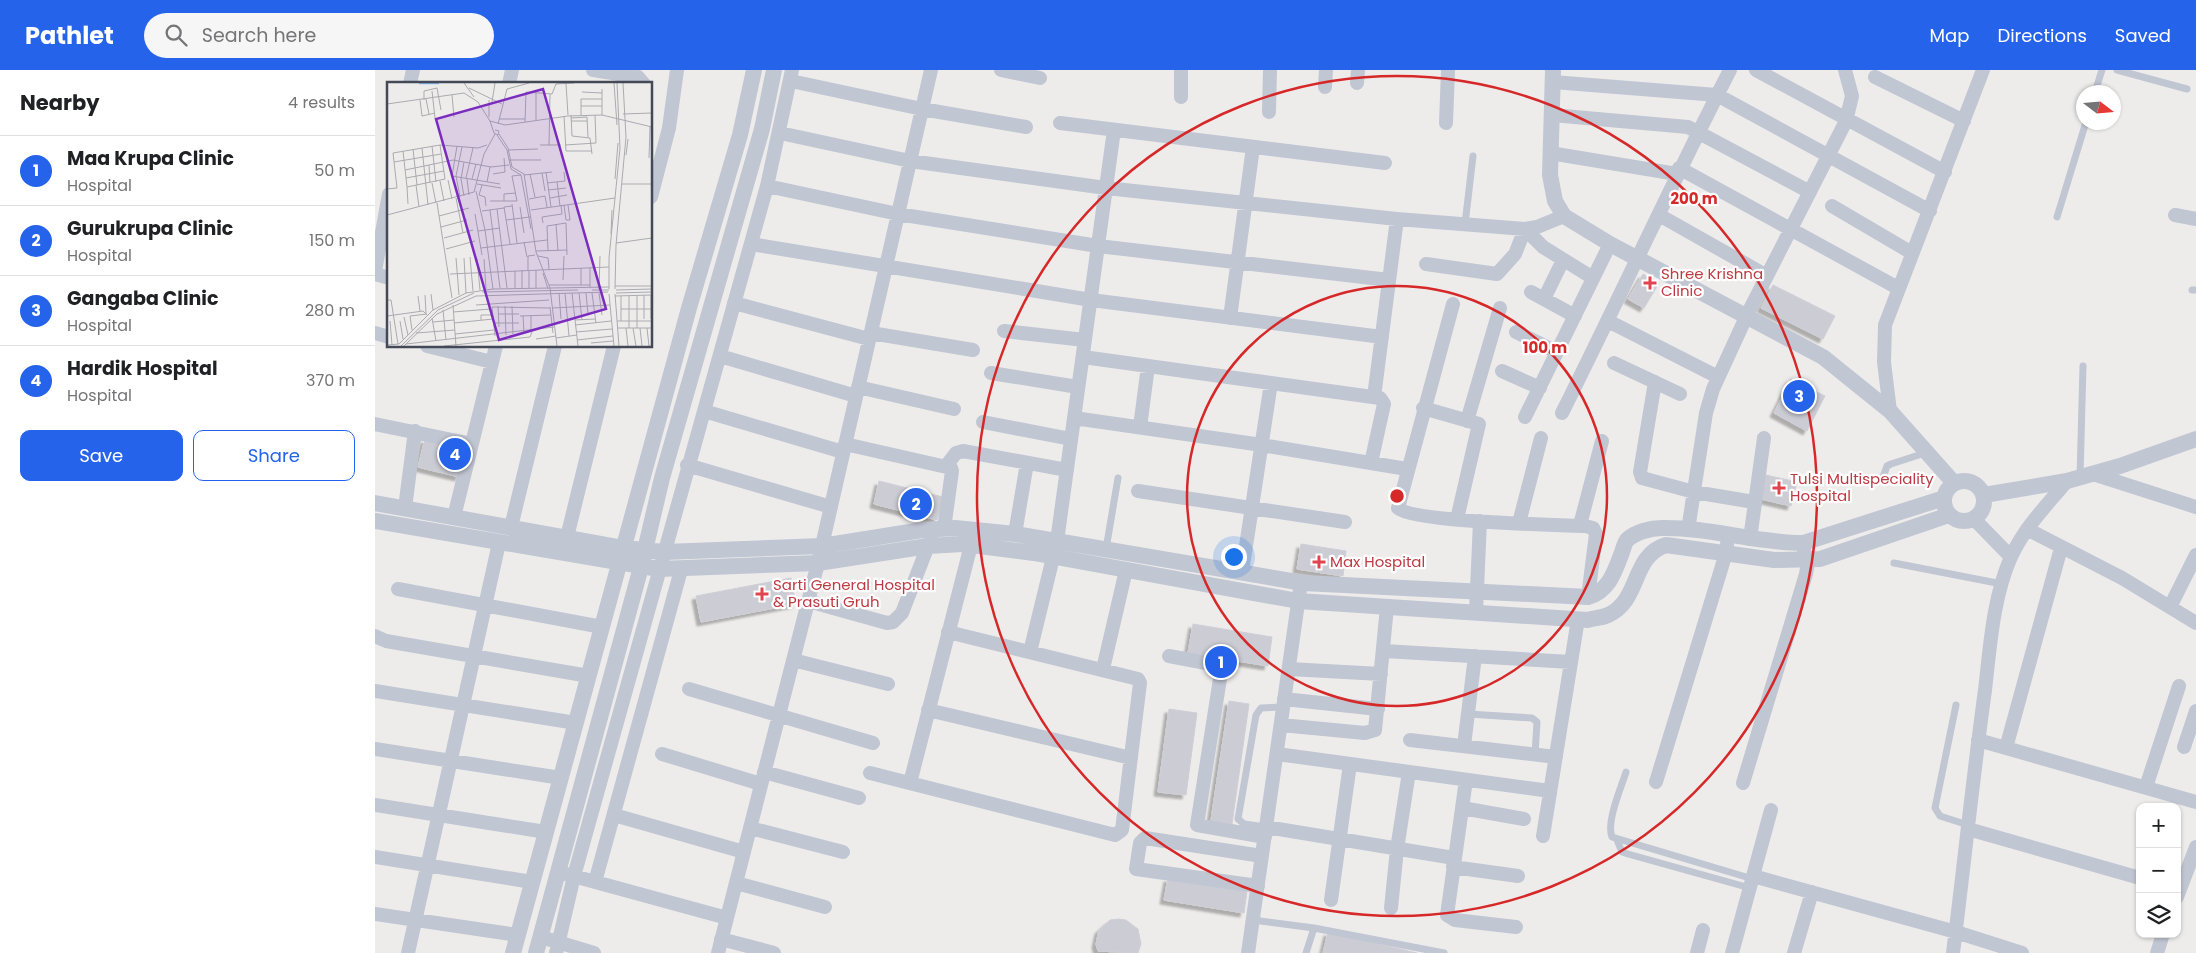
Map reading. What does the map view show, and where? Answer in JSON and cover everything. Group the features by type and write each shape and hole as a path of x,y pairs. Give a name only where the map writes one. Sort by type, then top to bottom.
{"street":[{"path":"593,70 629,73 638,77 642,82"},
{"path":"653,188 669,128 677,70"},
{"path":"513,953 689,308 740,135 754,70"},
{"path":"536,953 641,567 662,478 762,129 774,70"},
{"path":"718,953 818,563 931,70"},
{"path":"1001,70 1040,78"},
{"path":"1181,70 1181,97"},
{"path":"1269,112 1271,70"},
{"path":"1325,87 1326,70"},
{"path":"1446,124 1448,70"},
{"path":"1562,413 1659,216 1678,171 1730,70"},
{"path":"1756,70 1846,121 1945,172"},
{"path":"1688,530 1707,407 1717,376 1846,121 1852,96 1845,70"},
{"path":"1890,411 1884,362 1885,325 1983,70"},
{"path":"557,948 574,876 663,552 767,186 791,76 922,110 1026,126"},
{"path":"1929,210 1717,95 1553,76 1550,175 1555,201 1564,216 1610,244 1747,315 1823,358 1890,411 1925,453 1954,483"},
{"path":"1875,77 1964,121"},
{"path":"1552,115 1682,126 1698,132 1810,192"},
{"path":"1060,123 1385,163"},
{"path":"1030,652 1055,549 1114,130"},
{"path":"780,133 910,161 1106,188 1397,219 1525,229 1537,227 1564,216"},
{"path":"1230,318 1253,147"},
{"path":"1551,153 1678,171 1898,288"},
{"path":"767,186 898,214 1098,246 1389,280"},
{"path":"1832,206 1912,253"},
{"path":"387,212 384,239 375,273 387,277"},
{"path":"2175,215 2196,219"},
{"path":"1659,216 1767,276"},
{"path":"1374,396 1397,219"},
{"path":"1525,229 1543,247 1593,278"},
{"path":"1426,264 1497,274 1515,254 1525,229"},
{"path":"751,244 1091,300 1381,337"},
{"path":"1525,417 1610,244"},
{"path":"1544,299 1563,260"},
{"path":"1531,292 1575,316"},
{"path":"735,303 870,336 973,350"},
{"path":"1453,304 1423,408 1398,508 1402,512 1457,519 1580,525 1593,528 1596,534 1588,597"},
{"path":"1467,421 1500,308"},
{"path":"1608,321 1717,376"},
{"path":"1004,331 1085,340"},
{"path":"1516,332 1557,352"},
{"path":"435,348 492,362"},
{"path":"455,517 496,348"},
{"path":"511,527 555,348"},
{"path":"567,537 614,348"},
{"path":"720,356 857,392 953,409"},
{"path":"1083,357 1380,398 1384,404 1371,463"},
{"path":"1614,363 1680,394"},
{"path":"1140,428 1148,366"},
{"path":"1502,371 1540,388"},
{"path":"991,373 1078,387"},
{"path":"1655,382 1640,472 1642,478 1694,492 1754,502"},
{"path":"1242,572 1271,383"},
{"path":"1423,408 1479,424 1457,519"},
{"path":"704,411 844,448 946,466 952,471 939,529 928,546 902,613 893,622 887,623 808,601"},
{"path":"1074,418 1261,445 1407,469"},
{"path":"983,422 1071,439"},
{"path":"375,424 472,444"},
{"path":"405,508 415,431"},
{"path":"1519,522 1541,438"},
{"path":"1750,539 1764,438"},
{"path":"1983,495 2080,477 2196,439"},
{"path":"1580,525 1602,441"},
{"path":"946,466 959,451 1067,470"},
{"path":"1015,534 1027,463"},
{"path":"687,465 831,507"},
{"path":"2080,477 2196,507"},
{"path":"1953,953 1978,740 1995,615 2002,584 2011,557 2027,529 2080,477"},
{"path":"1963,480 1972,482 1979,487 1983,495 1984,504 1981,512 1974,519 1965,522 1957,520 1949,515 1944,507 1947,489 1954,483 1963,480"},
{"path":"1138,491 1345,522"},
{"path":"375,503 567,537 622,556 641,567 659,569 681,570 818,563 928,546 971,545 1106,550 1301,582 1588,597 1599,594 1607,585 1615,573 1626,541 1636,534 1661,528 1780,543 1803,543 1944,498"},
{"path":"375,521 499,543 622,556 645,550 663,552 822,546 939,529 982,530 1015,534 1055,549 1126,570 1299,601 1588,620 1608,615 1626,600 1644,559 1653,549 1666,546 1774,560 1820,559 1949,515"},
{"path":"1974,519 2011,557"},
{"path":"1476,612 1480,521"},
{"path":"2027,529 2121,578 2196,624"},
{"path":"1656,782 1726,553 1728,536"},
{"path":"408,953 499,543"},
{"path":"1743,783 1806,574 1803,543"},
{"path":"910,782 971,545"},
{"path":"2006,748 2061,548"},
{"path":"2170,607 2196,555"},
{"path":"595,882 681,570"},
{"path":"1103,669 1126,570"},
{"path":"1248,953 1301,582"},
{"path":"398,590 603,627"},
{"path":"1281,725 1372,732 1377,724 1387,607"},
{"path":"1543,836 1578,619"},
{"path":"871,773 1115,835 1122,830 1140,684 1135,677 948,632"},
{"path":"375,636 386,641 589,676"},
{"path":"1384,651 1571,662"},
{"path":"1169,656 1222,666 1197,825 1339,839 1397,849 1518,876"},
{"path":"1464,746 1475,656"},
{"path":"793,660 888,684"},
{"path":"1289,669 1381,674"},
{"path":"2146,787 2179,686"},
{"path":"689,689 873,743"},
{"path":"375,691 576,723"},
{"path":"1284,703 1378,709"},
{"path":"928,710 1131,758"},
{"path":"2184,747 2196,711"},
{"path":"1410,740 1556,757"},
{"path":"1978,740 2196,802"},
{"path":"375,749 561,778"},
{"path":"662,754 859,798"},
{"path":"1277,754 1551,791"},
{"path":"1331,900 1350,764"},
{"path":"1391,908 1397,849 1409,772"},
{"path":"1466,780 1446,911 1449,918 1516,927"},
{"path":"375,805 546,832"},
{"path":"1462,808 1524,819"},
{"path":"1732,953 1771,810"},
{"path":"614,815 744,852"},
{"path":"1968,827 2136,877"},
{"path":"750,828 843,852"},
{"path":"1258,886 1136,869 1140,843 1145,838 1262,856"},
{"path":"2181,884 2196,846"},
{"path":"375,857 427,867 532,882"},
{"path":"558,871 727,918"},
{"path":"1752,881 1812,892 1956,932 2022,953"},
{"path":"736,883 825,907"},
{"path":"1794,953 1812,892"},
{"path":"375,914 518,935"},
{"path":"1697,953 1703,930"},
{"path":"541,937 557,948 594,953"},
{"path":"2157,953 2162,938"},
{"path":"721,939 774,953"}],"lane":[{"path":"2097,85 2102,70"},
{"path":"2117,70 2187,89"},
{"path":"2057,217 2084,130"},
{"path":"1465,224 1473,156"},
{"path":"2080,477 2083,366"},
{"path":"1883,477 1887,466 1925,453"},
{"path":"1106,550 1118,478"},
{"path":"1894,563 2002,584"},
{"path":"1265,832 1244,824 1239,819 1256,715 1261,708 1284,703"},
{"path":"1956,705 1935,808 1940,816 1968,827"},
{"path":"1468,714 1532,718 1537,722 1535,754"},
{"path":"1625,772 1610,831 1612,837 1617,840 1622,852 1752,881"},
{"path":"1253,920 1313,928 1444,953"},
{"path":"1306,953 1313,928"}],"building":[{"path":"1643,274 1659,283 1644,308 1628,299"},
{"path":"1773,285 1835,316 1823,339 1761,308"},
{"path":"1791,379 1825,396 1807,431 1774,413"},
{"path":"425,439 466,449 459,477 418,467"},
{"path":"1766,475 1797,482 1791,506 1761,499"},
{"path":"879,481 943,497 937,520 874,504"},
{"path":"1301,544 1346,551 1343,576 1297,569"},
{"path":"791,578 796,604 701,622 696,596"},
{"path":"1193,624 1272,637 1268,666 1188,653"},
{"path":"1229,701 1249,704 1232,824 1211,820"},
{"path":"1169,709 1197,713 1186,795 1158,792"},
{"path":"1168,878 1247,891 1244,913 1164,900"},
{"path":"1110,920 1126,920 1138,929 1141,944 1138,953 1098,951 1096,944 1099,930"},
{"path":"1328,932 1417,953 1323,953"}],"place":[{"name":"Shree Krishna Clinic","path":"1650,283"},
{"name":"Gangaba Clinic","path":"1799,396"},
{"name":"Hardik Hospital","path":"455,454"},
{"name":"Tulsi Multispeciality Hospital","path":"1779,488"},
{"name":"Gurukrupa Clinic","path":"916,504"},
{"name":"Max Hospital","path":"1319,562"},
{"name":"Sarti General Hospital & Prasuti Gruh","path":"762,594"},
{"name":"Maa Krupa Clinic","path":"1221,662"}]}
